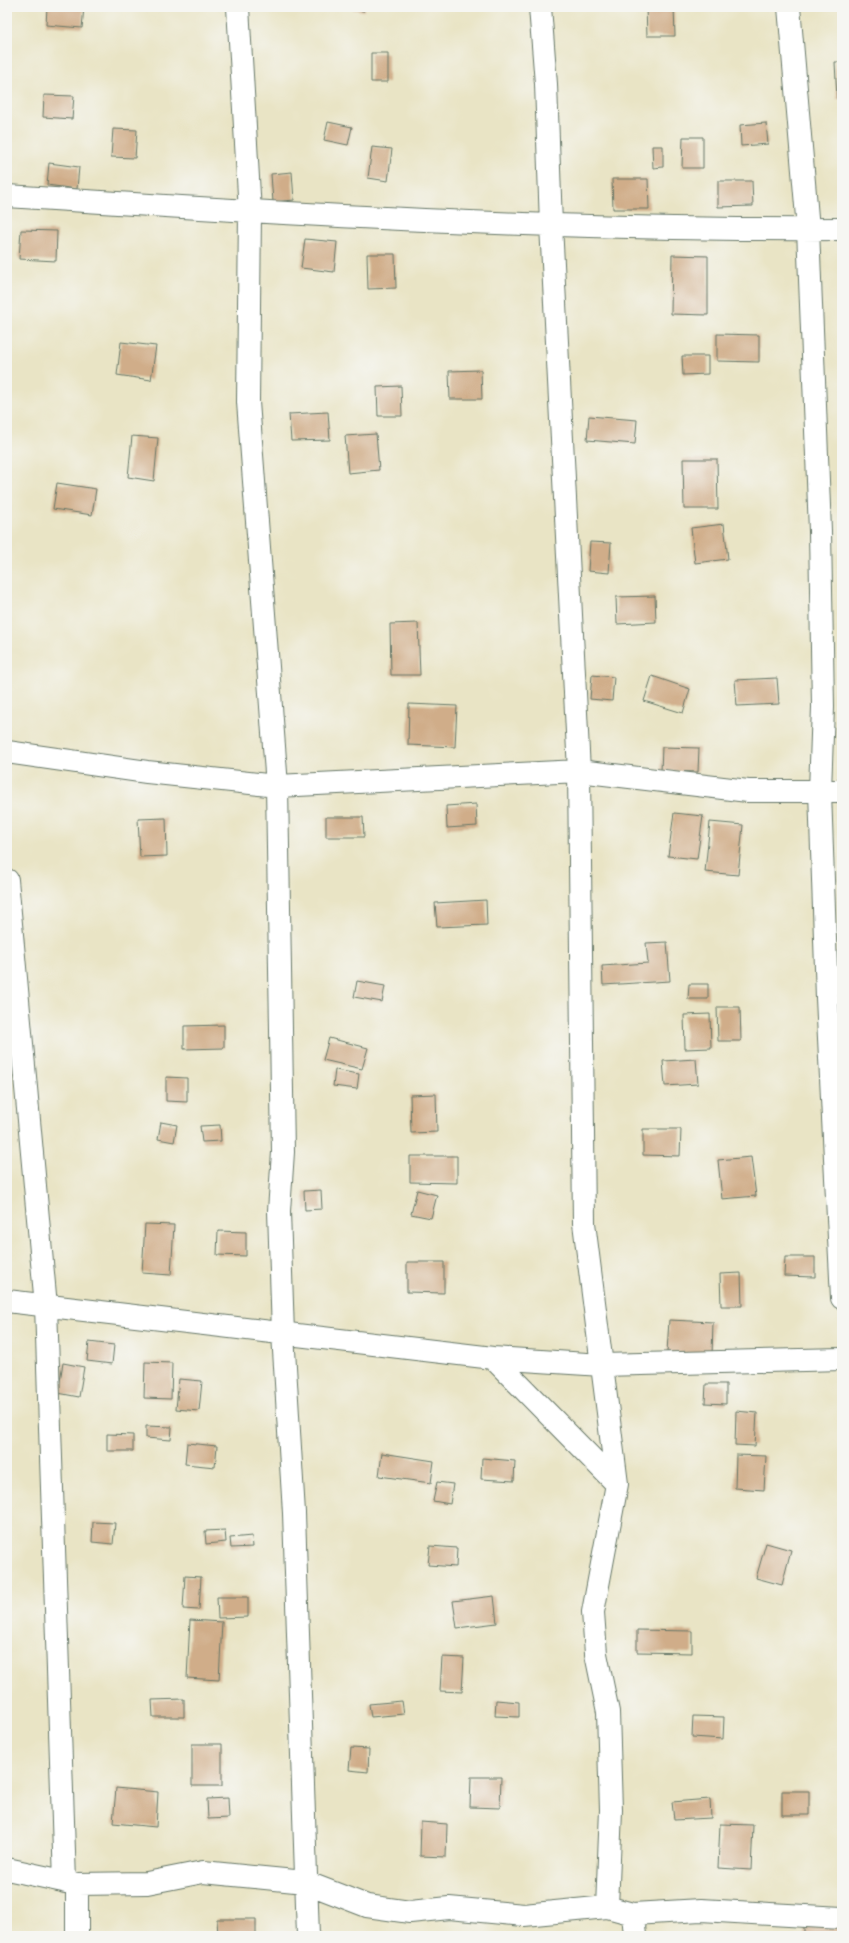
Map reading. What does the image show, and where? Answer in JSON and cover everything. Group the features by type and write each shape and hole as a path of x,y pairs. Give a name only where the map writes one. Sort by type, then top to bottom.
{"street":[{"path":"238,7 250,212 248,402 277,786 283,1152 278,1211 282,1334 294,1513 305,1882 308,1936"},
{"path":"540,7 546,84 551,225 558,324 579,770 584,1223 617,1484 593,1612 596,1654 608,1712 611,1810 607,1907"},
{"path":"789,7 808,229 820,538 823,707 820,791 827,998 842,1298"},
{"path":"7,196 250,212 551,225 842,229"},
{"path":"7,752 147,772 277,786 579,770 748,791 842,791"},
{"path":"7,880 46,1306 71,1883 76,1936"},
{"path":"7,1300 46,1306 172,1319 282,1334 493,1358 602,1365 842,1359"},
{"path":"493,1358 617,1484"},
{"path":"7,1869 71,1883 148,1883 203,1872 305,1882 367,1906 410,1912 449,1908 524,1915 607,1907 633,1914 701,1910 842,1918"},
{"path":"633,1914 635,1936"}],"building":[{"path":"47,7 84,7 82,28 46,25"},
{"path":"339,7 364,7 364,11"},
{"path":"646,7 674,7 675,36 647,36"},
{"path":"371,53 388,53 388,82 371,82"},
{"path":"835,62 842,62 842,98 837,99"},
{"path":"44,95 74,96 72,119 43,117"},
{"path":"328,122 352,127 348,145 324,140"},
{"path":"766,123 768,144 741,146 740,125"},
{"path":"113,129 137,130 135,158 111,157"},
{"path":"683,137 703,137 703,168 682,168"},
{"path":"652,146 663,146 663,167 653,168"},
{"path":"372,147 392,149 388,181 368,178"},
{"path":"49,163 79,167 77,189 47,185"},
{"path":"292,172 294,200 273,202 271,174"},
{"path":"612,179 648,179 649,209 613,209"},
{"path":"718,181 752,181 753,206 718,207"},
{"path":"21,230 57,231 56,261 19,259"},
{"path":"305,239 337,242 334,272 301,268"},
{"path":"367,254 395,254 396,288 368,289"},
{"path":"672,255 708,256 708,315 671,314"},
{"path":"717,334 759,335 759,362 717,361"},
{"path":"121,342 156,346 151,380 117,375"},
{"path":"682,356 708,356 708,374 683,375"},
{"path":"481,370 482,399 450,399 449,371"},
{"path":"401,386 402,416 378,416 377,387"},
{"path":"328,412 330,440 291,441 289,414"},
{"path":"589,416 637,420 635,444 587,440"},
{"path":"376,434 379,470 348,473 345,436"},
{"path":"132,436 158,438 154,481 128,477"},
{"path":"683,459 717,459 718,509 684,509"},
{"path":"57,483 96,489 92,515 53,509"},
{"path":"724,524 728,559 695,563 691,528"},
{"path":"590,542 611,543 609,573 588,571"},
{"path":"655,596 656,622 617,624 616,597"},
{"path":"418,623 420,675 391,675 390,624"},
{"path":"592,675 614,677 612,701 590,699"},
{"path":"652,676 690,689 683,713 644,701"},
{"path":"777,678 779,704 737,706 735,680"},
{"path":"409,704 457,706 455,747 408,745"},
{"path":"662,747 699,748 698,772 661,771"},
{"path":"476,804 477,826 447,828 446,806"},
{"path":"674,813 703,816 697,859 668,856"},
{"path":"326,817 363,817 364,837 326,837"},
{"path":"166,818 167,856 140,857 138,819"},
{"path":"710,822 743,825 738,875 705,872"},
{"path":"486,900 487,925 437,927 435,903"},
{"path":"667,942 670,981 603,985 602,966 648,963 646,943"},
{"path":"357,981 385,986 382,1002 354,997"},
{"path":"689,984 708,984 708,999 688,999"},
{"path":"717,1007 740,1007 741,1041 718,1041"},
{"path":"710,1014 711,1048 685,1049 684,1015"},
{"path":"224,1025 224,1048 184,1049 184,1026"},
{"path":"329,1038 368,1048 362,1069 323,1060"},
{"path":"696,1059 698,1084 665,1086 663,1061"},
{"path":"335,1070 359,1074 357,1089 333,1086"},
{"path":"166,1077 187,1078 187,1102 166,1101"},
{"path":"436,1094 437,1132 411,1133 410,1095"},
{"path":"161,1122 177,1125 174,1142 158,1139"},
{"path":"220,1125 221,1141 202,1142 200,1126"},
{"path":"643,1129 681,1129 680,1156 643,1155"},
{"path":"410,1156 457,1156 457,1183 410,1182"},
{"path":"751,1157 756,1196 722,1199 718,1160"},
{"path":"321,1190 322,1209 305,1210 304,1191"},
{"path":"417,1190 437,1195 431,1218 411,1214"},
{"path":"145,1224 174,1225 171,1275 142,1273"},
{"path":"218,1231 246,1232 246,1256 217,1255"},
{"path":"785,1257 815,1257 815,1277 784,1276"},
{"path":"407,1262 444,1262 444,1293 407,1292"},
{"path":"741,1273 742,1306 721,1306 720,1274"},
{"path":"669,1320 713,1322 712,1355 667,1352"},
{"path":"89,1342 114,1345 112,1364 87,1361"},
{"path":"145,1362 172,1363 171,1399 144,1398"},
{"path":"63,1363 84,1367 79,1397 58,1393"},
{"path":"179,1379 202,1381 199,1411 176,1409"},
{"path":"706,1384 726,1384 726,1404 705,1403"},
{"path":"736,1411 757,1413 755,1446 735,1445"},
{"path":"146,1426 172,1427 171,1440 146,1438"},
{"path":"107,1434 133,1435 133,1451 107,1451"},
{"path":"187,1443 217,1446 215,1467 185,1464"},
{"path":"382,1453 434,1461 431,1483 379,1476"},
{"path":"736,1455 766,1456 764,1490 735,1488"},
{"path":"482,1458 515,1461 514,1481 481,1479"},
{"path":"437,1482 453,1484 450,1504 433,1501"},
{"path":"93,1522 115,1523 113,1544 92,1542"},
{"path":"225,1530 226,1542 206,1544 205,1531"},
{"path":"252,1536 253,1547 231,1548 230,1538"},
{"path":"766,1543 791,1550 782,1585 756,1578"},
{"path":"430,1546 457,1548 456,1567 428,1565"},
{"path":"185,1576 201,1577 199,1610 183,1609"},
{"path":"494,1596 497,1623 457,1628 453,1601"},
{"path":"217,1597 248,1597 248,1617 218,1618"},
{"path":"190,1620 222,1622 219,1680 187,1678"},
{"path":"637,1630 692,1631 692,1653 637,1652"},
{"path":"442,1657 464,1658 462,1692 440,1691"},
{"path":"184,1699 184,1717 153,1717 152,1700"},
{"path":"496,1700 519,1702 519,1717 495,1716"},
{"path":"402,1701 404,1714 371,1717 369,1704"},
{"path":"693,1716 724,1717 723,1739 692,1737"},
{"path":"192,1744 222,1744 222,1786 192,1786"},
{"path":"351,1748 369,1749 368,1772 349,1770"},
{"path":"471,1777 501,1777 500,1808 470,1807"},
{"path":"116,1788 158,1792 156,1827 113,1823"},
{"path":"782,1791 809,1791 809,1815 782,1815"},
{"path":"228,1798 229,1818 208,1819 207,1799"},
{"path":"710,1799 711,1818 674,1820 672,1802"},
{"path":"421,1822 447,1824 446,1857 420,1856"},
{"path":"720,1824 753,1825 751,1870 718,1868"},
{"path":"217,1919 256,1919 256,1936 218,1936"},
{"path":"840,1922 841,1936 804,1936 804,1923"}]}
